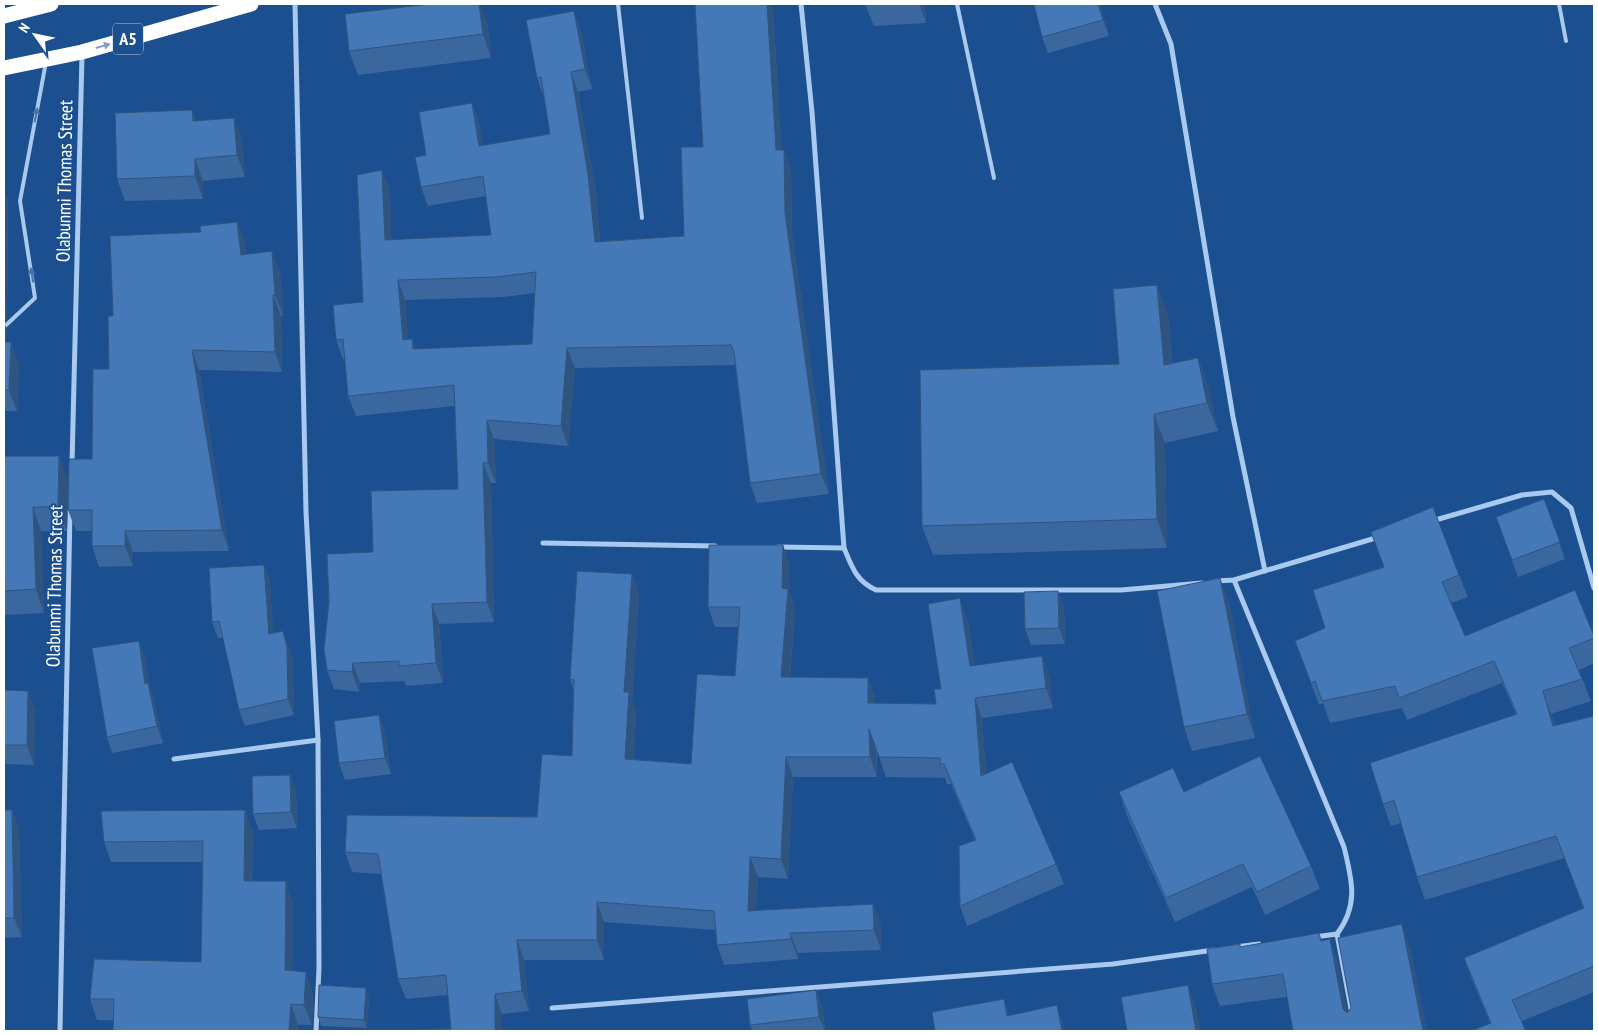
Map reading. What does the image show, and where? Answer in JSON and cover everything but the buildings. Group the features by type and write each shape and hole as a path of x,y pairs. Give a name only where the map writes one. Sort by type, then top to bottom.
{"highway":[{"path":"4,16 51,4"},
{"name":"A5","path":"4,68 82,52 251,4"}],"street":[{"path":"295,4 306,512 318,740 319,968 316,1031"},
{"path":"801,4 812,112 844,548 856,576 866,586 876,590 1122,590 1234,580 1389,534"},
{"path":"1155,4 1171,44 1233,417 1265,571"},
{"name":"Olabunmi Thomas Street","path":"72,471 82,52"},
{"path":"1427,523 1522,495 1552,492 1571,508 1594,588"},
{"name":"Olabunmi Thomas Street","path":"60,1031 71,501"},
{"path":"543,544 718,546"},
{"path":"767,547 844,548"},
{"path":"1234,580 1344,847 1353,886 1346,922 1337,934 1308,938"},
{"path":"174,759 318,740"},
{"path":"1337,934 1353,1022"},
{"path":"1230,948 1269,943"},
{"path":"552,1008 1113,964 1220,950"}],"lane":[{"path":"618,4 642,218"},
{"path":"957,4 994,178"},
{"path":"1559,4 1566,40"},
{"path":"4,327 35,298 20,201 47,60"}]}
